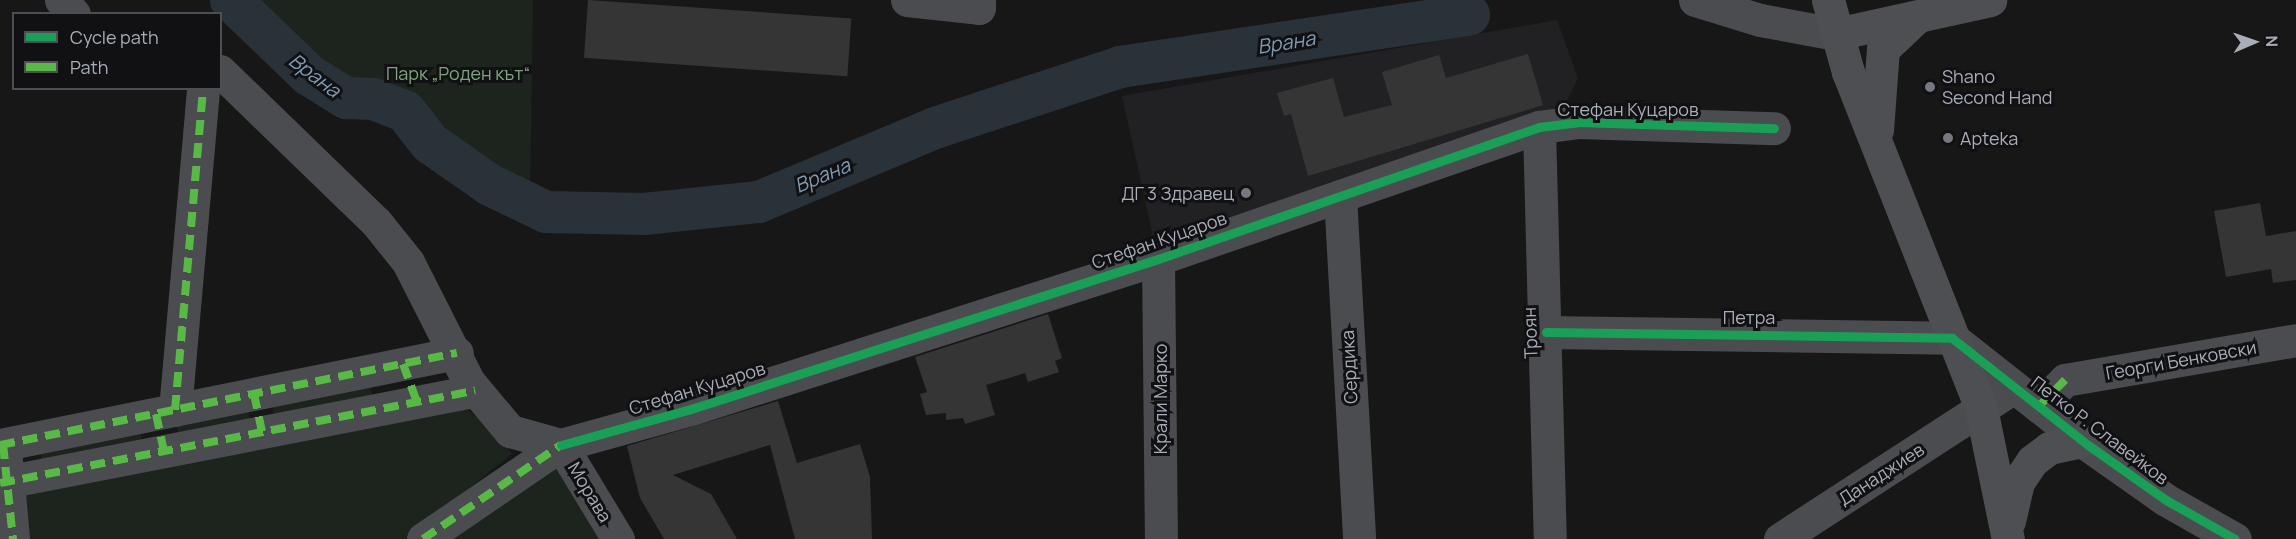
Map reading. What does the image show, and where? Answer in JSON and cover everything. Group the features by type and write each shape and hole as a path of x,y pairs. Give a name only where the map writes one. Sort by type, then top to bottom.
{"main road":[{"path":"1828,0 1836,34 1877,147 1982,408 2007,535"},
{"path":"1836,34 1990,0"},
{"path":"1877,147 1883,49 1919,16"},
{"path":"2007,535 2018,482 2032,461 2049,448 2082,441"}],"street":[{"path":"60,0 72,12"},
{"path":"908,0 979,8 979,0"},
{"path":"1695,0 1760,20 1836,34"},
{"path":"222,73 376,222 408,262 475,391 510,431 561,445"},
{"path":"164,452 166,412 203,90"},
{"name":"Стефан Куцаров","path":"561,445 694,408 1158,259 1539,127 1578,122 1774,128"},
{"name":"Троян","path":"1539,127 1550,539"},
{"name":"Сердика","path":"1340,196 1359,539"},
{"name":"Крали Марко","path":"1158,259 1161,539"},
{"name":"Петра","path":"1546,332 1952,338"},
{"name":"Петко Р. Славейков","path":"1952,338 2082,441 2229,538"},
{"name":"Георги Бенковски","path":"2040,406 2065,380 2296,340"},
{"path":"13,539 1,444 457,353"},
{"path":"404,364 417,402"},
{"name":"Петко Р. Славейков","path":"1982,408 2014,386"},
{"path":"5,482 475,391"},
{"path":"254,394 262,432"},
{"name":"Данаджиев","path":"1780,539 1982,408"},
{"path":"423,539 561,445"},
{"name":"Морава","path":"561,445 618,539"}],"shaded area":[{"name":"ДГ 3 Здравец","path":"1557,20 1578,78 1556,125 1158,259 1122,96"}],"green space":[{"name":"Парк „Роден кът“","path":"229,0 533,0 530,201 300,59"},
{"path":"370,384 373,400 275,420 271,399"},
{"path":"456,401 500,435 512,454 406,539 0,539 0,495"},
{"path":"247,402 250,424 178,434 175,412"},
{"path":"139,425 143,447 42,464 39,443"},
{"path":"560,463 602,539 447,539"}],"building":[{"path":"588,0 851,18 847,76 584,58"},
{"path":"1528,54 1543,105 1308,176 1291,114 1284,116 1277,93 1333,78 1344,117 1392,105 1382,72 1439,55 1446,78"},
{"path":"2260,203 2266,236 2296,231 2296,280 2273,283 2271,269 2226,277 2214,211"},
{"path":"1048,314 1062,358 1055,361 1059,372 1028,382 1025,373 986,385 995,415 965,424 963,418 946,420 946,413 926,415 920,394 927,392 915,357"},
{"path":"778,401 797,463 860,444 870,477 872,539 795,539 770,445 673,475 711,494 737,539 664,539 640,498 627,446"}],"waterway":[{"name":"Врана","path":"231,0 309,75 346,98 373,99 405,111 430,143 490,185 546,212 644,214 759,202 935,128 1120,67 1469,15"}],"marked path":[{"path":"175,410 203,90"},
{"path":"0,445 457,353"},
{"path":"403,364 417,402"},
{"path":"2039,406 2065,380"},
{"path":"0,483 475,391"},
{"path":"254,394 262,432"},
{"path":"156,414 164,452"},
{"path":"3,444 13,539"},
{"path":"423,539 561,445"}],"cycle path":[{"path":"561,445 694,408 1158,259 1539,127 1578,122 1774,128"},
{"path":"1546,332 1952,338 2088,445 2166,500 2235,539"}],"place":[{"name":"Shano Second Hand","path":"1930,87"},
{"name":"Apteka","path":"1948,138"},
{"name":"ДГ 3 Здравец","path":"1246,193"}]}
